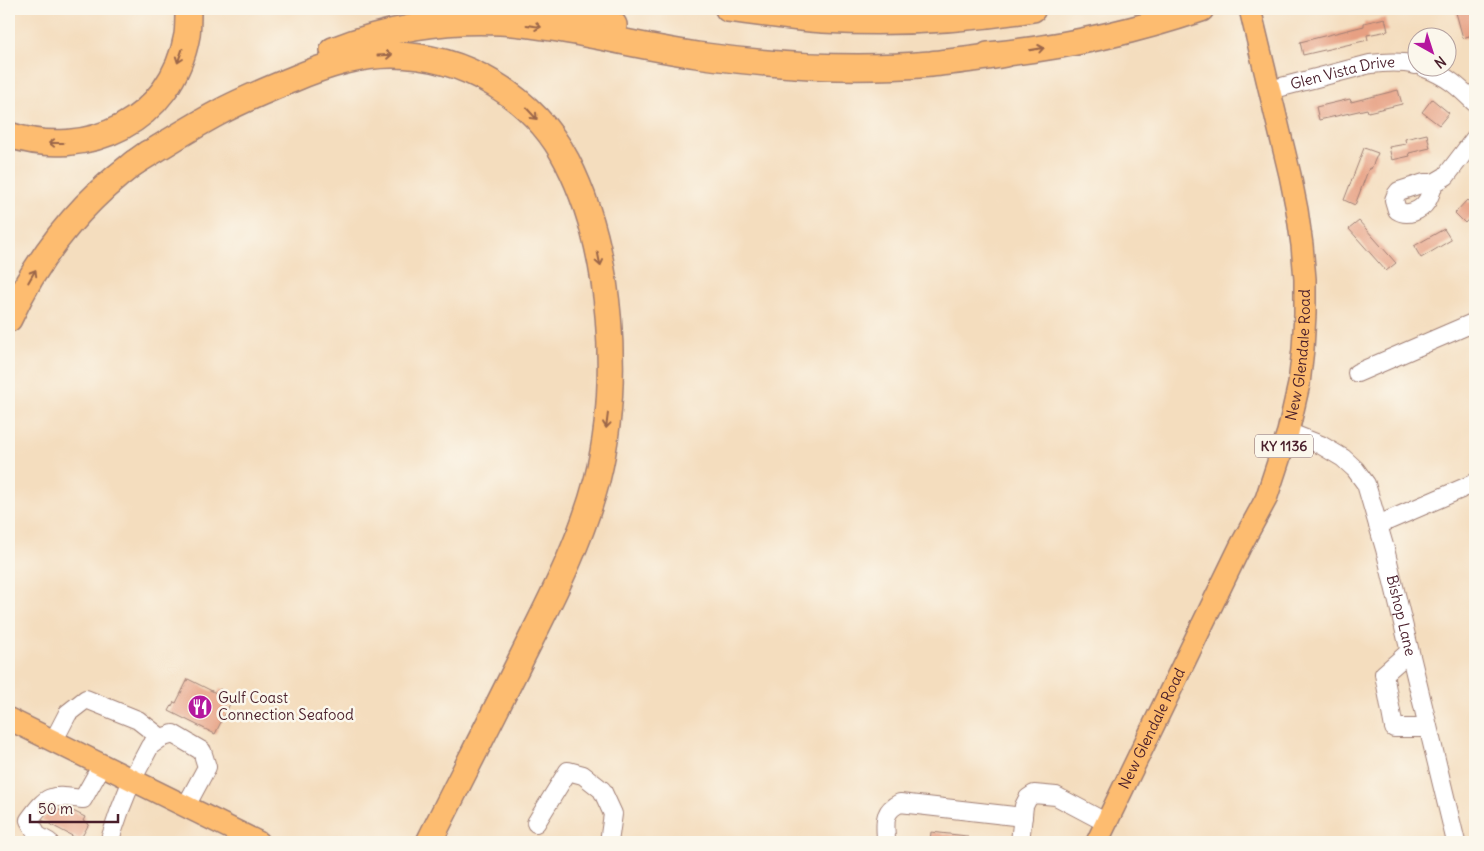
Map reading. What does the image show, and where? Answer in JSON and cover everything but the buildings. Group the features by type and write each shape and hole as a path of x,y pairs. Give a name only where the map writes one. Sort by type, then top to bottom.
{"highway":[{"path":"9,135 44,143 74,143 96,138 117,130 137,118 154,102 164,89 180,60 187,35 188,9"},
{"path":"557,9 636,31 729,50 774,56 820,60 913,61 1005,54"},
{"path":"728,9 823,20 871,21 968,17 1033,9"},
{"path":"800,9 911,20"},
{"path":"9,319 36,268 57,239 104,187 134,163 192,124 259,86 311,59 373,37 404,29 436,24 500,22 533,26 697,55 834,68 905,66 978,60 1052,46 1142,27 1201,9"},
{"path":"134,163 217,114 277,85 335,64 363,57 392,55 421,57 450,63 478,74 504,90 528,110 549,133 566,160 590,220 598,252 604,290 610,348 608,414 604,447 587,513 561,578 429,842"}],"main road":[{"name":"New Glendale Road","path":"1097,842 1240,546 1266,499 1288,432 1299,384 1305,314 1302,245 1297,210 1251,12"},
{"path":"9,719 258,842"}],"street":[{"name":"Glen Vista Drive","path":"1270,90 1370,64 1406,63"},
{"path":"1448,78 1475,103"},
{"path":"1434,183 1446,176 1475,138"},
{"path":"1357,373 1475,322"},
{"name":"Bishop Lane","path":"1288,432 1331,450 1355,469 1366,484 1378,525 1456,842"},
{"path":"1378,525 1475,483"},
{"path":"1409,652 1384,674 1394,728 1428,728"},
{"path":"53,742 68,713 86,699 138,720 161,738"},
{"path":"109,842 132,780 150,746 161,738 173,734 202,751 207,767 186,806"},
{"path":"49,842 38,836 29,820 42,803 56,795 83,799 102,765"},
{"path":"536,823 568,771 583,775 602,790 613,814 609,842"},
{"path":"1020,842 1024,806 1028,798 1034,794 1056,796 1107,823"},
{"path":"886,842 886,816 891,808 900,803 1023,817"}],"place":[{"name":"Gulf Coast Connection Seafood","path":"200,707"}]}
